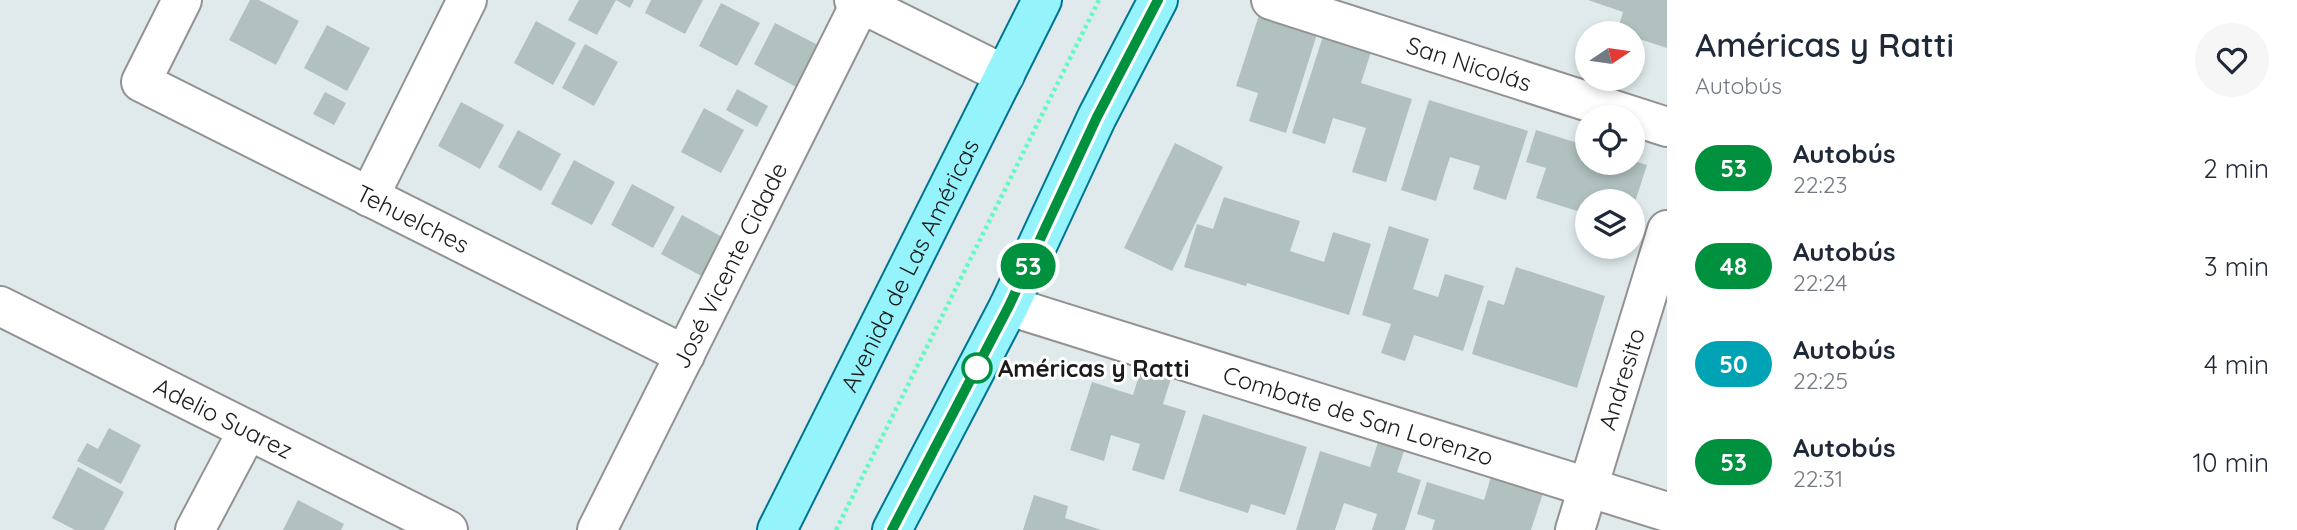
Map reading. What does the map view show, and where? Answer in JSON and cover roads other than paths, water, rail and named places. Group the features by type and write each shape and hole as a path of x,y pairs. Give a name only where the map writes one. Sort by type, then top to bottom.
{"main road":[{"name":"Avenida de Las Américas","path":"778,530 1042,0"},
{"path":"892,530 1009,306 1097,117 1158,0"}],"street":[{"name":"Tehuelches","path":"182,0 141,82 685,355"},
{"path":"369,197 467,0"},
{"name":"San Nicolás","path":"1271,0 1667,127"},
{"path":"859,1 1005,75"},
{"name":"José Vicente Cidade","path":"597,530 859,1"},
{"name":"Andresito","path":"1575,530 1667,230"},
{"name":"Adelio Suarez","path":"0,306 448,530"},
{"name":"Combate de San Lorenzo","path":"1009,306 1667,512"},
{"path":"195,530 248,430"}],"place":[{"name":"Américas y Ratti","path":"977,368"}]}
